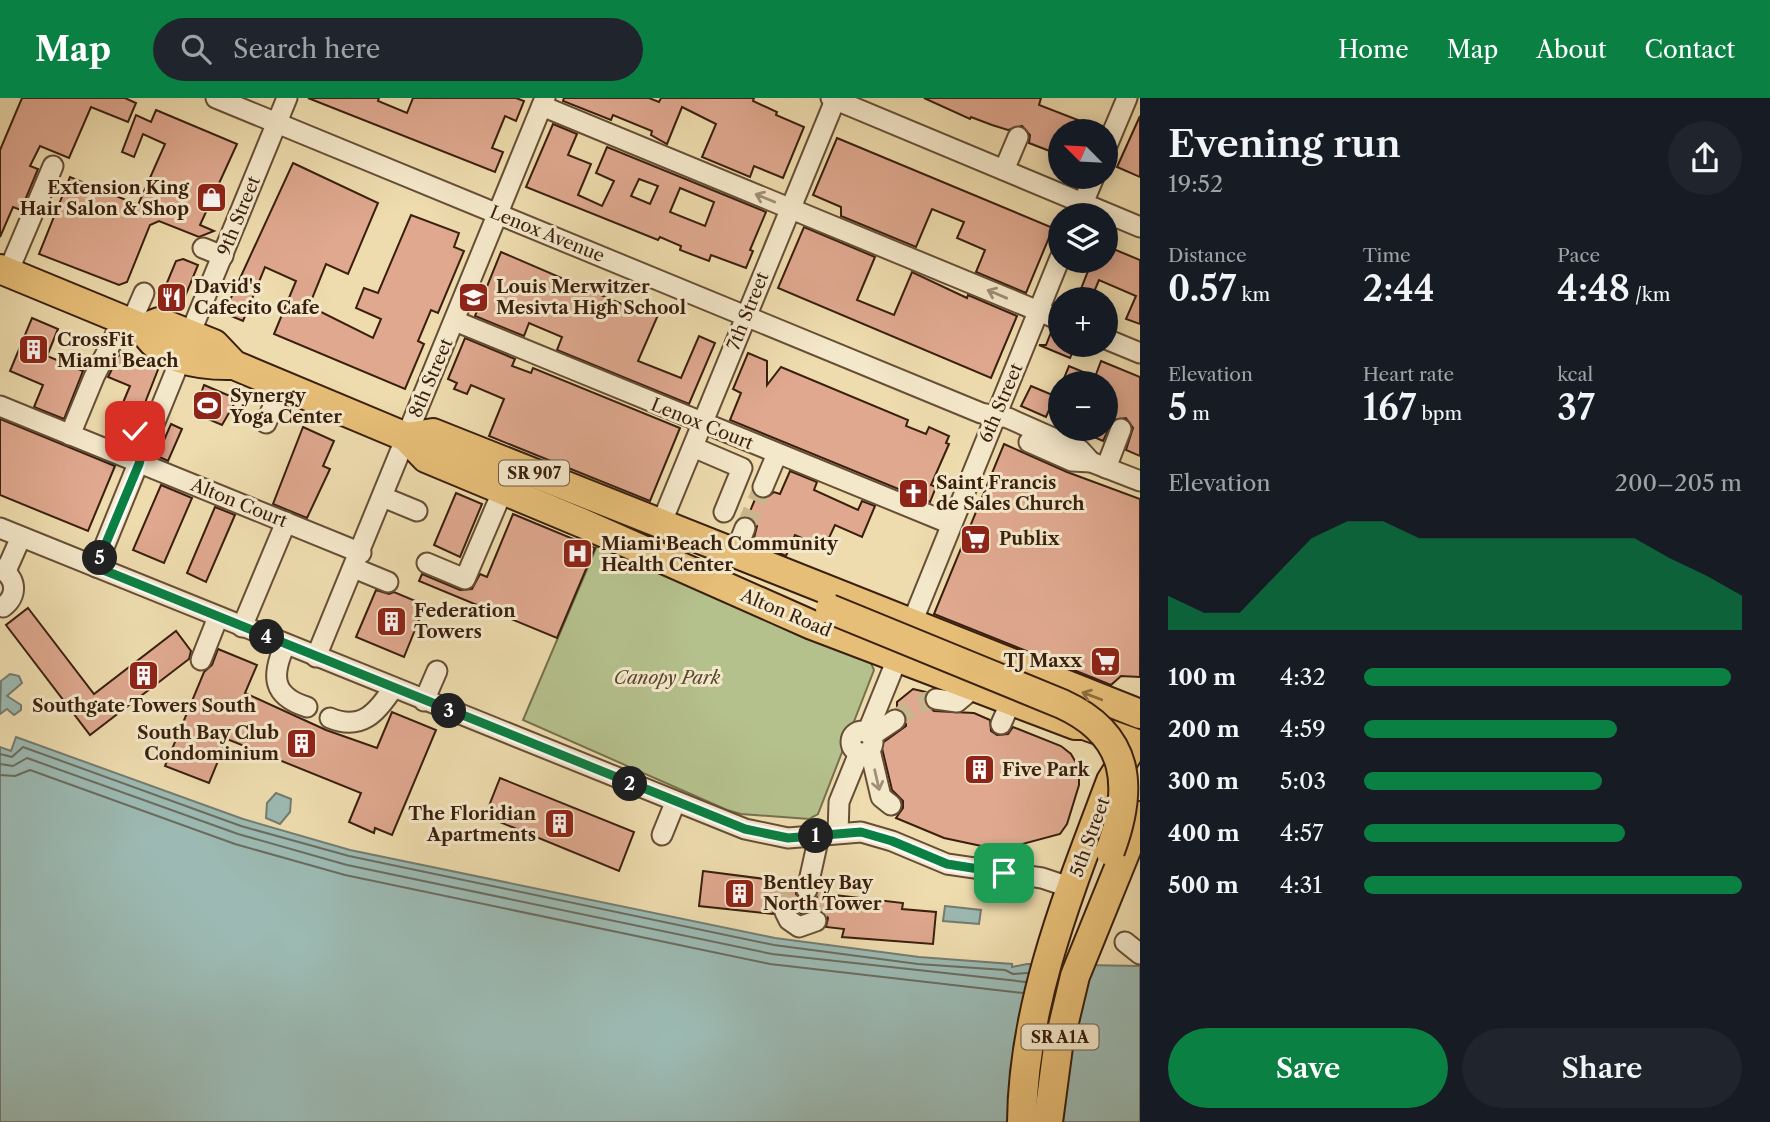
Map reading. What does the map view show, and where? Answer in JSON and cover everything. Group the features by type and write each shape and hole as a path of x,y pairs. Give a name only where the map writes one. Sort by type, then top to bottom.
{"highway":[{"name":"Alton Road","path":"4,271 132,324 159,322 186,346 214,344 234,365 406,438 426,458 888,656 976,686 1006,712 1084,725 1139,742"},
{"name":"Alton Road","path":"406,438 433,433 661,524 740,541 911,625 1140,714"},
{"path":"406,438 430,438 830,609 1062,704 1088,718 1115,749 1124,774 1124,811 1068,949 1055,999 1043,1074 1047,1122"},
{"path":"888,656 891,649 902,641 911,625"},
{"path":"1075,725 1098,755 1106,794"},
{"name":"5th Street","path":"1068,949 1072,888 1117,768 1139,742"},
{"name":"5th Street","path":"1068,949 1140,816"},
{"name":"SR A1A","path":"1022,1122 1032,1023 1068,949"}],"street":[{"name":"Lenox Avenue","path":"216,98 995,418 1008,418 1080,450 1097,469 1140,481"},
{"name":"9th Street","path":"96,567 139,464 141,434 186,346 287,98"},
{"path":"834,99 1004,170 1069,203"},
{"name":"7th Street","path":"661,524 834,99"},
{"path":"1118,122 1128,101"},
{"path":"543,102 1048,315"},
{"name":"8th Street","path":"316,657 543,102"},
{"path":"1004,170 1018,137"},
{"path":"4,271 53,166"},
{"path":"1118,220 1140,227"},
{"path":"203,248 223,256"},
{"name":"6th Street","path":"911,625 1054,273"},
{"path":"71,435 99,365 132,324 144,293"},
{"name":"Lenox Court","path":"455,321 951,524"},
{"path":"1118,344 1140,353"},
{"path":"266,423 282,385"},
{"name":"Alton Court","path":"0,406 139,464 357,561 388,582"},
{"path":"1097,469 1121,429"},
{"path":"693,447 743,468 724,512"},
{"path":"763,487 777,454"},
{"path":"427,563 465,579 503,490"},
{"path":"383,497 417,511"},
{"path":"242,627 283,528"},
{"path":"3,607 14,591 12,579 3,570 7,535 96,567 393,688 598,778 745,829 788,838 875,835 947,864 1042,878 1072,888"},
{"path":"201,660 218,617"},
{"path":"285,645 277,662 279,687 287,699 307,707"},
{"path":"807,890 839,802 867,743 888,656"},
{"path":"424,701 437,671"},
{"path":"936,699 957,702 976,686"},
{"path":"330,718 348,723 369,719 393,688"},
{"path":"867,743 895,720"},
{"path":"867,743 881,797 891,805"},
{"path":"662,835 675,803"},
{"path":"785,912 789,920 799,927 816,921"}],"green space":[{"name":"Canopy Park","path":"599,541 871,663 874,670 818,814 809,819 741,814 727,810 523,720"}],"water":[{"path":"10,674 19,676 22,683 7,696 21,705 21,710 14,715 7,709 0,714 1,681"},
{"path":"16,737 243,819 350,850 775,938 919,957 1012,964 1012,967 1027,964 1140,966 1140,1122 0,1122 0,747 11,751"},
{"path":"276,793 291,799 290,812 280,824 266,818 267,803"},
{"path":"945,906 981,910 979,924 943,921"}],"building":[{"path":"22,98 125,98 136,103 128,122 91,107 69,158 40,146 30,166 38,169 21,210 13,207 0,237 0,150"},
{"path":"308,98 379,98 378,101 407,113 413,98 516,98 524,101 516,121 505,116 492,148 503,152 495,172"},
{"path":"564,98 649,98 659,102 661,98 754,98 753,101 777,112 776,115 804,127 783,178 754,166 750,177 702,157 716,124 682,107 667,144 651,135 652,131 613,115 611,120 563,101"},
{"path":"924,98 1041,98 1039,105 1075,119 1048,119 1048,150 1029,143 1030,135 1022,126 1008,130 971,117 970,119"},
{"path":"156,110 237,144 200,225 214,231 199,237 159,221 150,225 127,282 119,285 39,254 70,177 138,205 165,144 143,134 134,157 122,152 136,115 151,122"},
{"path":"1140,116 1140,177 1118,167"},
{"path":"553,124 577,134 568,155 591,164 578,195 602,206 614,181 596,173 607,147 766,212 750,250 753,251 746,268 711,255 709,261 680,250 681,246 660,237 658,240 526,187","holes":["639,179 658,186 650,204 631,196","680,188 714,202 705,226 670,212"]},
{"path":"837,138 1048,226 1048,240 1026,293 976,272 985,250 957,238 964,222 932,209 916,247 841,216 841,207 813,195"},
{"path":"293,163 378,203 348,274 326,264 309,306 373,338 381,319 356,308 364,288 378,293 411,215 459,233 454,247 464,251 438,313 431,310 418,341 424,344 405,389 274,334 296,281 265,267 243,321 224,313"},
{"path":"804,227 875,257 857,300 894,315 912,272 967,298 968,295 1017,316 991,378 778,288"},
{"path":"1118,251 1140,260 1140,324 1126,319 1136,296 1099,280 1096,287 1082,287 1087,273 1118,273"},
{"path":"501,252 638,311 639,307 658,315 638,361 681,378 699,336 715,343 689,404 557,350 562,337 529,323 524,336 475,316"},
{"path":"183,259 198,265 182,304 173,308 164,304 161,297 176,261"},
{"path":"32,318 58,329 47,356 83,371 64,419 34,407 43,385 10,371"},
{"path":"465,338 515,359 512,366 531,373 533,368 680,428 650,501 489,436 504,399 471,385 467,394 454,389 457,383 448,379"},
{"path":"121,351 159,367 141,413 122,405 130,386 108,377"},
{"path":"748,353 767,361 767,385 781,367 908,420 906,426 926,434 929,427 949,436 946,443 949,444 931,485 936,487 930,502 730,420 741,393 733,389"},
{"path":"1101,361 1140,377 1140,456 1126,450 1133,428 1126,418 1118,419 1118,371 1097,371"},
{"path":"1069,366 1081,371 1067,371"},
{"path":"204,385 237,399 222,425 194,413"},
{"path":"1031,386 1048,393 1046,417 1021,406"},
{"path":"0,419 115,466 88,531 0,495"},
{"path":"171,424 182,429 168,461 157,456"},
{"path":"303,427 334,441 323,466 330,469 307,518 273,504"},
{"path":"1004,444 1067,472 1140,499 1140,677 1121,676 1111,685 934,614"},
{"path":"790,471 817,482 814,490 858,510 862,501 875,506 862,537 835,525 828,540 824,538 820,546 795,535 786,556 753,542 757,526 748,516 756,497 765,499 774,492 780,494"},
{"path":"161,485 192,498 164,563 133,550"},
{"path":"456,493 482,504 460,557 434,545"},
{"path":"215,507 235,515 206,582 187,573"},
{"path":"513,514 595,548 557,638 419,581 422,574 460,590 472,589 480,574 487,577"},
{"name":"Federation Towers","path":"376,590 389,594 394,592 425,605 404,657 356,637"},
{"name":"Southgate Towers South","path":"28,608 94,694 176,631 191,651 189,659 90,735 6,625"},
{"name":"South Bay Club Condominium","path":"218,649 257,665 245,693 326,730 377,748 392,712 436,730 392,835 375,828 374,833 349,822 361,793 227,739 209,783 165,766 204,672 212,665"},
{"name":"Five Park","path":"913,689 926,692 924,703 934,711 974,713 990,720 991,731 997,735 1008,734 1013,727 1061,746 1071,754 1079,768 1079,785 1067,824 1060,834 1000,850 944,838 896,818 903,808 903,801 892,790 881,744 906,726 906,714 897,708 897,702"},
{"name":"The Floridian Apartments","path":"500,778 634,832 619,871 485,816"},
{"path":"703,871 796,883 796,894 805,902 816,899 819,890 826,894 903,903 902,909 936,912 933,944 842,937 844,929 826,927 828,918 823,911 813,909 801,913 786,900 775,905 773,914 699,906"}],"tunnel":[{"path":"745,528 763,487"},
{"path":"895,720 916,704 936,699"},
{"path":"785,912 785,903 792,893 810,891 821,904 816,921"}],"place":[{"name":"Extension King Hair Salon & Shop","path":"212,198"},
{"name":"David's Cafecito Cafe","path":"171,297"},
{"name":"Louis Merwitzer Mesivta High School","path":"473,297"},
{"name":"CrossFit Miami Beach","path":"34,350"},
{"name":"Synergy Yoga Center","path":"207,406"},
{"name":"Saint Francis de Sales Church","path":"913,493"},
{"name":"Publix","path":"976,539"},
{"name":"Miami Beach Community Health Center","path":"578,554"},
{"name":"Federation Towers","path":"391,621"},
{"name":"TJ Maxx","path":"1105,661"},
{"name":"Southgate Towers South","path":"144,675"},
{"name":"South Bay Club Condominium","path":"302,743"},
{"name":"Five Park","path":"979,770"},
{"name":"The Floridian Apartments","path":"559,824"},
{"name":"Bentley Bay North Tower","path":"740,893"}],"route":[{"path":"135,431 147,436 139,464 96,567 745,829 788,838 861,832 892,841 947,864 1004,873"}]}
